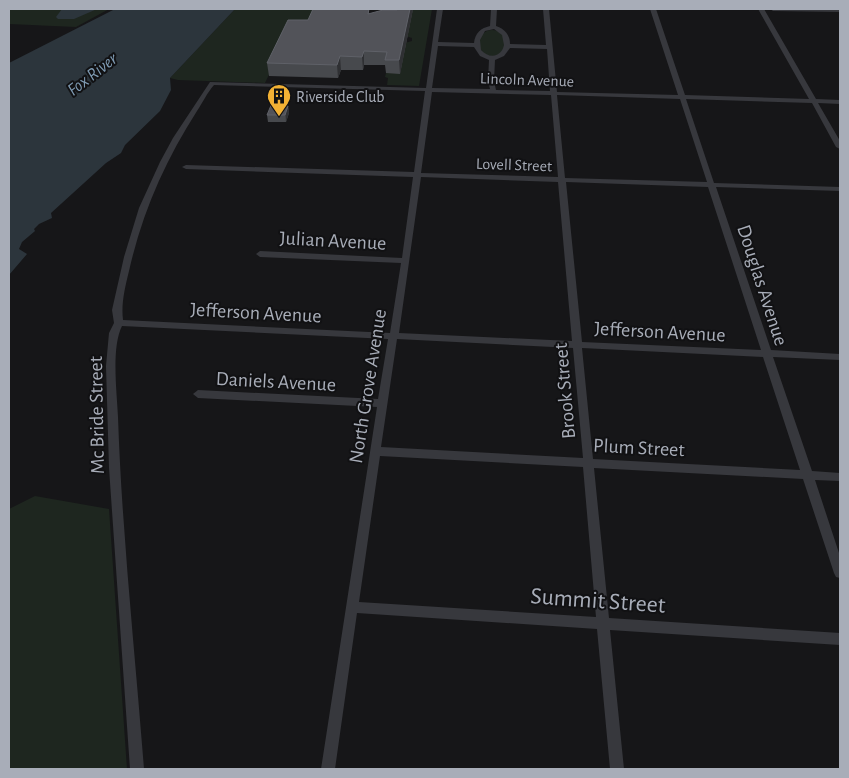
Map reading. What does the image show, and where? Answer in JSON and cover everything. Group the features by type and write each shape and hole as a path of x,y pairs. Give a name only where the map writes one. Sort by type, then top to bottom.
{"street":[{"name":"North Grove Avenue","path":"328,769 382,403 391,344 394,336 440,9"},
{"path":"493,28 494,9"},
{"name":"Brook Street","path":"546,9 617,769"},
{"name":"Douglas Avenue","path":"653,9 840,573"},
{"path":"761,9 840,147"},
{"path":"773,9 840,10"},
{"path":"493,28 504,31 506,43 504,55 492,58 483,56 478,42 482,30 493,28"},
{"path":"436,41 478,42"},
{"path":"506,43 550,44"},
{"path":"492,58 491,81 493,91"},
{"name":"Lincoln Avenue","path":"212,83 840,102"},
{"name":"Mc Bride Street","path":"137,769 114,468 111,366 114,333 119,323 117,310 119,295 140,212 171,145 212,83"},
{"name":"Lovell Street","path":"186,166 840,190"},
{"name":"Julian Avenue","path":"260,254 405,261"},
{"name":"Jefferson Avenue","path":"119,323 840,357"},
{"name":"Daniels Avenue","path":"198,394 382,403"},
{"name":"Plum Street","path":"375,451 840,478"},
{"name":"Summit Street","path":"352,607 840,639"}],"shaded area":[{"path":"9,9 109,9 76,27 9,24"},
{"path":"235,9 339,9 309,33 289,32 265,83 178,80 170,78"},
{"path":"413,9 432,9 419,86 387,85 388,78 385,77 386,73 400,73 405,47 401,44 412,41 412,38 403,35"},
{"path":"492,30 501,34 505,43 501,52 492,56 483,52 479,43 483,34"},
{"path":"35,496 109,509 127,769 9,769 9,509"}],"water":[{"path":"62,9 97,9 74,19 58,19 56,17"},
{"name":"Fox River","path":"115,9 235,9 170,78 171,90 160,111 125,145 121,153 106,163 51,213 52,218 39,224 34,229 35,231 22,242 19,249 27,254 9,275 9,63"}],"building":[{"path":"313,9 369,9 368,14 383,10 410,9 399,60 385,60 387,52 364,51 362,57 340,56 337,65 267,63 288,20 308,20"},
{"path":"287,101 285,106 288,106 285,115 267,115 272,103"}],"place":[{"name":"Riverside Club","path":"279,117"}]}
